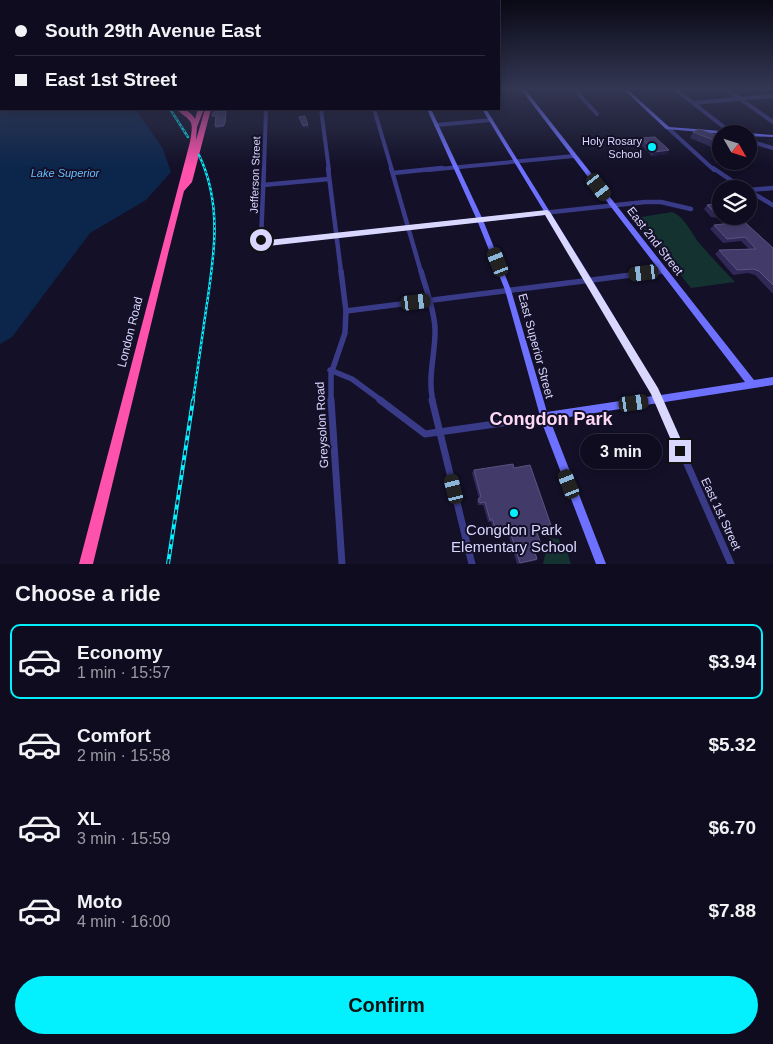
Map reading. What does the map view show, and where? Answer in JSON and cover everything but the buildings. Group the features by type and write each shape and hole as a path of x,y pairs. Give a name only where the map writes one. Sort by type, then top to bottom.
{"highway":[{"path":"186,114 194,120 195,134"},
{"path":"181,191 181,182 200,114"},
{"name":"London Road","path":"86,564 181,191 188,182 207,114"}],"street":[{"name":"Jefferson Street","path":"266,114 261,239 263,242 268,243 337,236"},
{"name":"Greysolon Road","path":"322,114 346,311 344,340 330,370 342,564"},
{"path":"376,114 430,300 436,327 430,366 430,387 472,564"},
{"name":"East Superior Street","path":"431,114 480,220 508,290 544,417 602,564"},
{"name":"East 1st Street","path":"487,114 659,399 692,480 731,564"},
{"name":"East 2nd Street","path":"542,114 752,384"},
{"path":"653,114 717,172 730,180"},
{"path":"708,114 722,125"},
{"path":"762,114 773,122"},
{"path":"436,125 491,120"},
{"path":"668,128 712,131"},
{"path":"758,135 773,136"},
{"path":"758,144 773,148"},
{"path":"393,173 574,156"},
{"path":"263,185 329,179"},
{"path":"757,190 773,188"},
{"path":"757,196 773,205"},
{"path":"337,236 658,201 691,209"},
{"path":"346,311 663,270"},
{"path":"330,370 350,378 421,433 428,434 773,381"}],"green space":[{"path":"672,212 684,221 700,244 735,282 691,288 635,218"},
{"path":"549,538 558,539 566,548 571,564 543,564"}],"water":[{"name":"Lake Superior","path":"0,114 139,114 162,147 171,172 146,200 90,233 12,337 0,344"}],"railway":[{"path":"173,114 188,137"},
{"path":"193,401 214,251 214,212 207,174 199,155"},
{"path":"168,564 193,400"}],"place":[{"name":"Holy Rosary School","path":"652,147"},
{"name":"Congdon Park Elementary School","path":"514,513"}],"district":[{"name":"Congdon Park","path":"551,419"}],"route":[{"path":"261,240 268,243 547,212 662,406 680,451"}]}
